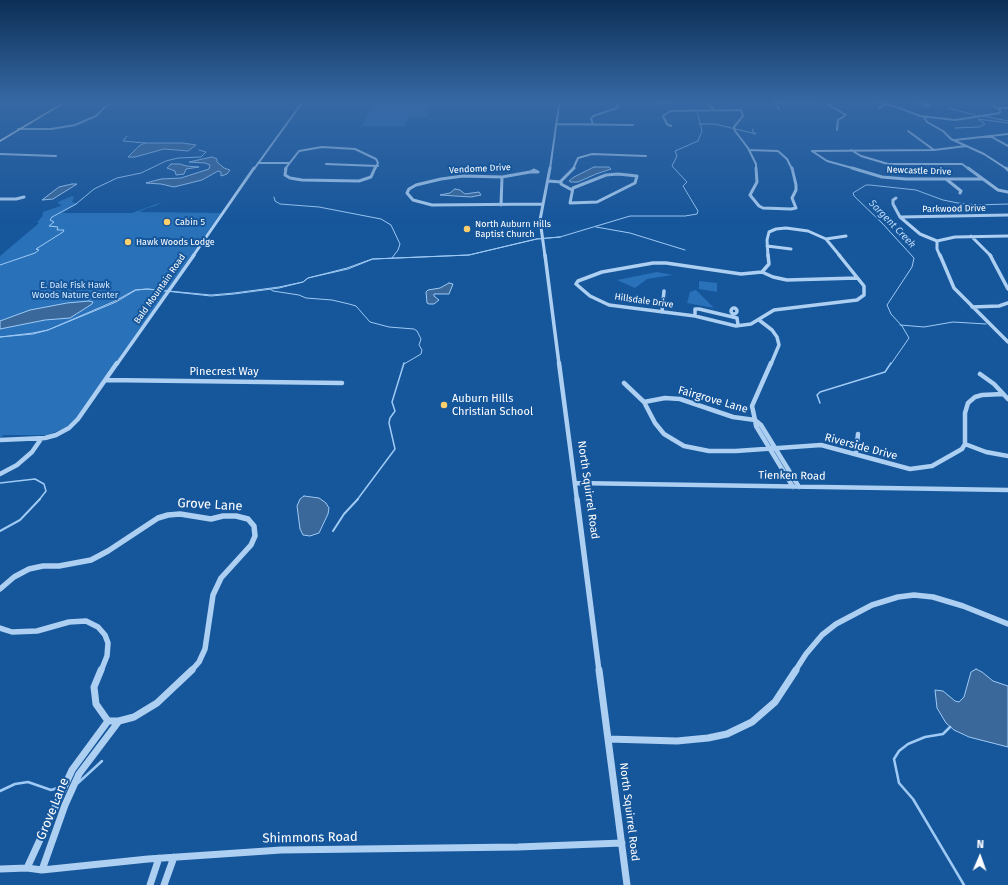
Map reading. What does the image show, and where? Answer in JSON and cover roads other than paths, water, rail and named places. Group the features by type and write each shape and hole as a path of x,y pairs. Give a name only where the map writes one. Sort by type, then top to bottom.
{"street":[{"name":"Bald Mountain Road","path":"0,440 41,439 56,435 74,424 274,141"},
{"name":"North Squirrel Road","path":"554,141 548,180 540,217 627,885"},
{"path":"742,141 756,164 758,180 757,185 751,191 750,195 761,207 770,209 796,208 792,198 796,190 791,166 787,159 778,151 749,150"},
{"path":"922,141 934,150"},
{"path":"957,141 984,154 1008,170"},
{"path":"999,141 1008,146"},
{"path":"851,150 934,150 966,146"},
{"path":"307,148 354,149 379,161 378,166 372,175 364,180 294,180 286,177 284,171 290,163 297,153 307,148"},
{"path":"851,150 861,156 888,164 962,164 1000,192 1008,192"},
{"name":"Newcastle Drive","path":"851,150 812,151 828,160 877,176 906,179 982,179"},
{"path":"0,154 56,156"},
{"path":"559,181 575,168 577,159 582,156 592,154 646,156"},
{"path":"258,163 290,163"},
{"path":"326,164 378,166"},
{"name":"Vendome Drive","path":"530,172 502,177 471,176 441,179 416,185 409,189 407,193 413,200 428,204 542,205"},
{"path":"618,174 637,176 635,183 631,186 597,202 578,204 574,206 570,205 572,191 580,185 606,175 618,174"},
{"path":"501,205 502,177"},
{"path":"946,179 959,189 960,193"},
{"path":"548,180 559,181 566,188 572,191"},
{"path":"0,199 16,199 24,197"},
{"path":"896,198 893,200 893,204 900,217 920,234 937,241 948,237 1008,236"},
{"name":"Parkwood Drive","path":"900,217 1008,215"},
{"name":"Hillsdale Drive","path":"780,228 803,230 817,234 826,239 857,278 865,289 864,295 858,300 848,302 778,309 769,312 751,324 727,325 695,316 604,303 580,288 576,282 602,272 653,263 671,264 740,274 762,272 769,264 767,246 769,232 780,228"},
{"path":"826,239 846,236"},
{"path":"971,236 991,256 1008,289"},
{"path":"937,241 937,249 941,255 954,288 1008,342"},
{"path":"767,246 791,249"},
{"path":"762,272 773,277 791,280 857,278"},
{"path":"662,312 664,291"},
{"path":"972,307 999,306 1008,302"},
{"path":"695,316 695,309 699,309 738,318"},
{"path":"736,313 738,325"},
{"path":"759,320 772,330 777,337 779,345 752,406 755,420 761,425 793,486"},
{"path":"980,374 994,384 1008,399"},
{"name":"Pinecrest Way","path":"106,380 342,383"},
{"name":"Riverside Drive","path":"624,383 644,402 655,423 664,434 684,446 709,451 773,449 821,445 905,468 920,469 932,466 957,452 965,444"},
{"path":"1003,394 982,395 975,397 968,403 966,413 965,444 986,452 1008,456"},
{"name":"Fairgrove Lane","path":"644,402 665,398 676,398 733,417 755,420"},
{"path":"856,454 858,434"},
{"path":"0,474 17,465 32,452 41,439"},
{"path":"773,449 799,487"},
{"name":"Tienken Road","path":"575,483 1008,490"},
{"name":"Grove Lane","path":"0,589 14,577 29,569 91,560 108,551 152,522 168,515 180,514 203,519 230,516 248,519 254,526 255,536 251,546 221,578 213,595 204,648 199,662 157,703 134,717 119,721 108,721 72,770 27,868"},
{"path":"608,739 677,741 708,738 727,734 752,722 775,702 806,654 822,635 836,624 872,605 898,597 914,595 933,597 963,606 1008,624"},
{"path":"0,628 12,632 37,631 69,622 86,622 98,627 105,635 108,644 107,656 94,687 96,704 108,721"},
{"name":"Grove Lane","path":"42,870 65,805 79,774 119,721"},
{"name":"Shimmons Road","path":"0,869 27,868 42,870 159,858 281,850 518,847 622,843"},
{"path":"164,885 174,857"},
{"path":"150,885 159,858"}],"waterway":[{"path":"126,141 145,143"},
{"path":"560,237 630,216 685,216 697,214 698,211 683,186 687,182 672,166 677,156 675,151 697,141"},
{"path":"0,265 35,253 39,250 36,249 63,232 64,230 57,230 58,227 49,226 54,222 50,220 52,217 76,204 94,189 117,178 141,173 166,161 178,158 201,157 206,152 199,150"},
{"name":"Sargent Creek","path":"901,325 891,314 887,305 912,267 914,258 882,223 854,196 853,193 866,185 870,185 916,190 943,200 958,203 977,205 1008,204"},
{"path":"274,197 275,201 280,204 319,207 381,219 391,225 400,244 398,250 392,258"},
{"path":"596,227 630,233 685,250"},
{"path":"270,289 273,291 299,295 306,298 332,300 349,304 356,306 370,322 389,327 414,329 417,331 421,339 419,345 422,350 421,354 404,364"},
{"path":"901,325 924,327 953,322 986,324"},
{"name":"Sargent Creek","path":"891,364 909,338 901,325"},
{"path":"357,500 395,449 389,423 390,418 395,411 392,402 404,363"},
{"name":"Sargent Creek","path":"820,403 817,395 820,392 885,372 891,363"},
{"path":"0,483 35,479 44,484 46,491 39,500"},
{"path":"0,531 20,520 40,499"},
{"path":"333,531 344,514 358,499"},
{"path":"950,727 943,734 925,737 908,744 899,751 894,759 899,783 913,799 964,885"},
{"path":"78,783 102,761"},
{"path":"0,791 15,784 28,782 51,790 61,787"}],"place":[{"name":"Cabin 5","path":"167,222"},
{"name":"North Auburn Hills Baptist Church","path":"467,229"},
{"name":"Hawk Woods Lodge","path":"128,242"},
{"name":"Auburn Hills Christian School","path":"444,405"}],"park label":[{"name":"E. Dale Fisk Hawk Woods Nature Center","path":"75,290"}]}
